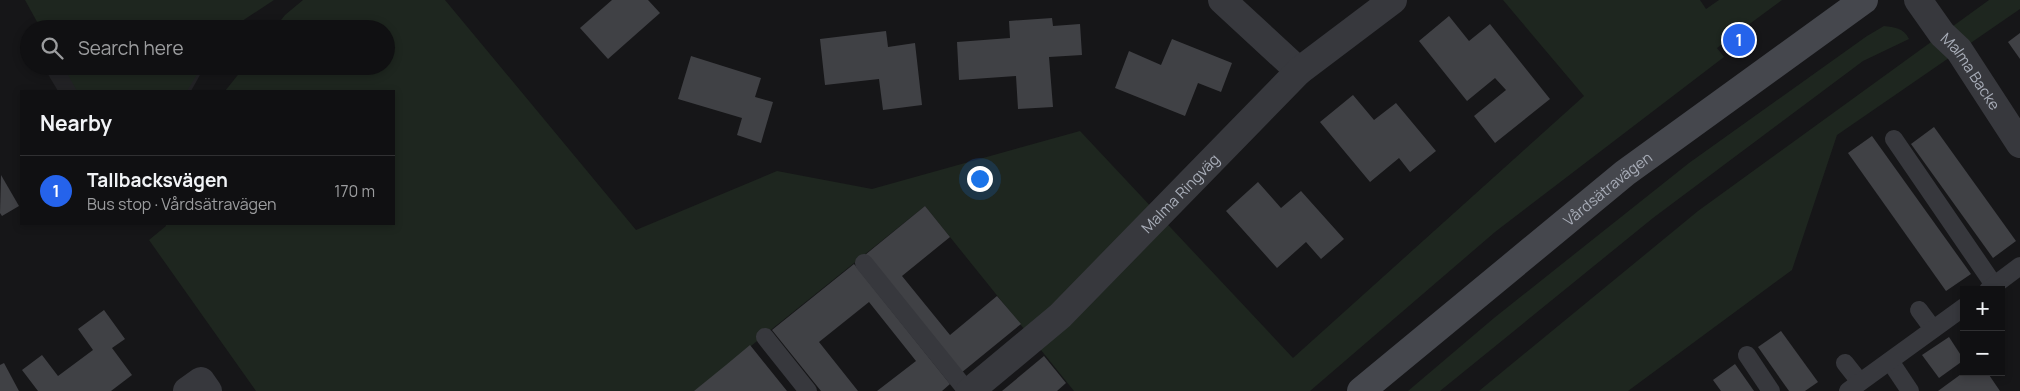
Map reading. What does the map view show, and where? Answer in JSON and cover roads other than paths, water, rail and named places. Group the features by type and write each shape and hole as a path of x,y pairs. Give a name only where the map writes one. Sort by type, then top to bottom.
{"main road":[{"name":"Vårdsätravägen","path":"1361,391 1625,173 1864,0"}],"street":[{"path":"1222,0 1299,71"},
{"name":"Malma Ringväg","path":"969,391 1060,316 1299,71 1393,0"},
{"name":"Malma Backe","path":"1918,0 1942,34 1958,50 2020,144"}],"lane":[{"path":"1894,140 1990,286"},
{"path":"864,262 969,391"},
{"path":"1992,286 2020,266"},
{"path":"1919,310 1933,329"},
{"path":"1845,363 1854,387 1960,310"},
{"path":"765,337 808,391"},
{"path":"1747,355 1771,391"},
{"path":"1890,361 1910,391"}],"place":[{"name":"Tallbacksvägen","path":"1739,40"}]}
